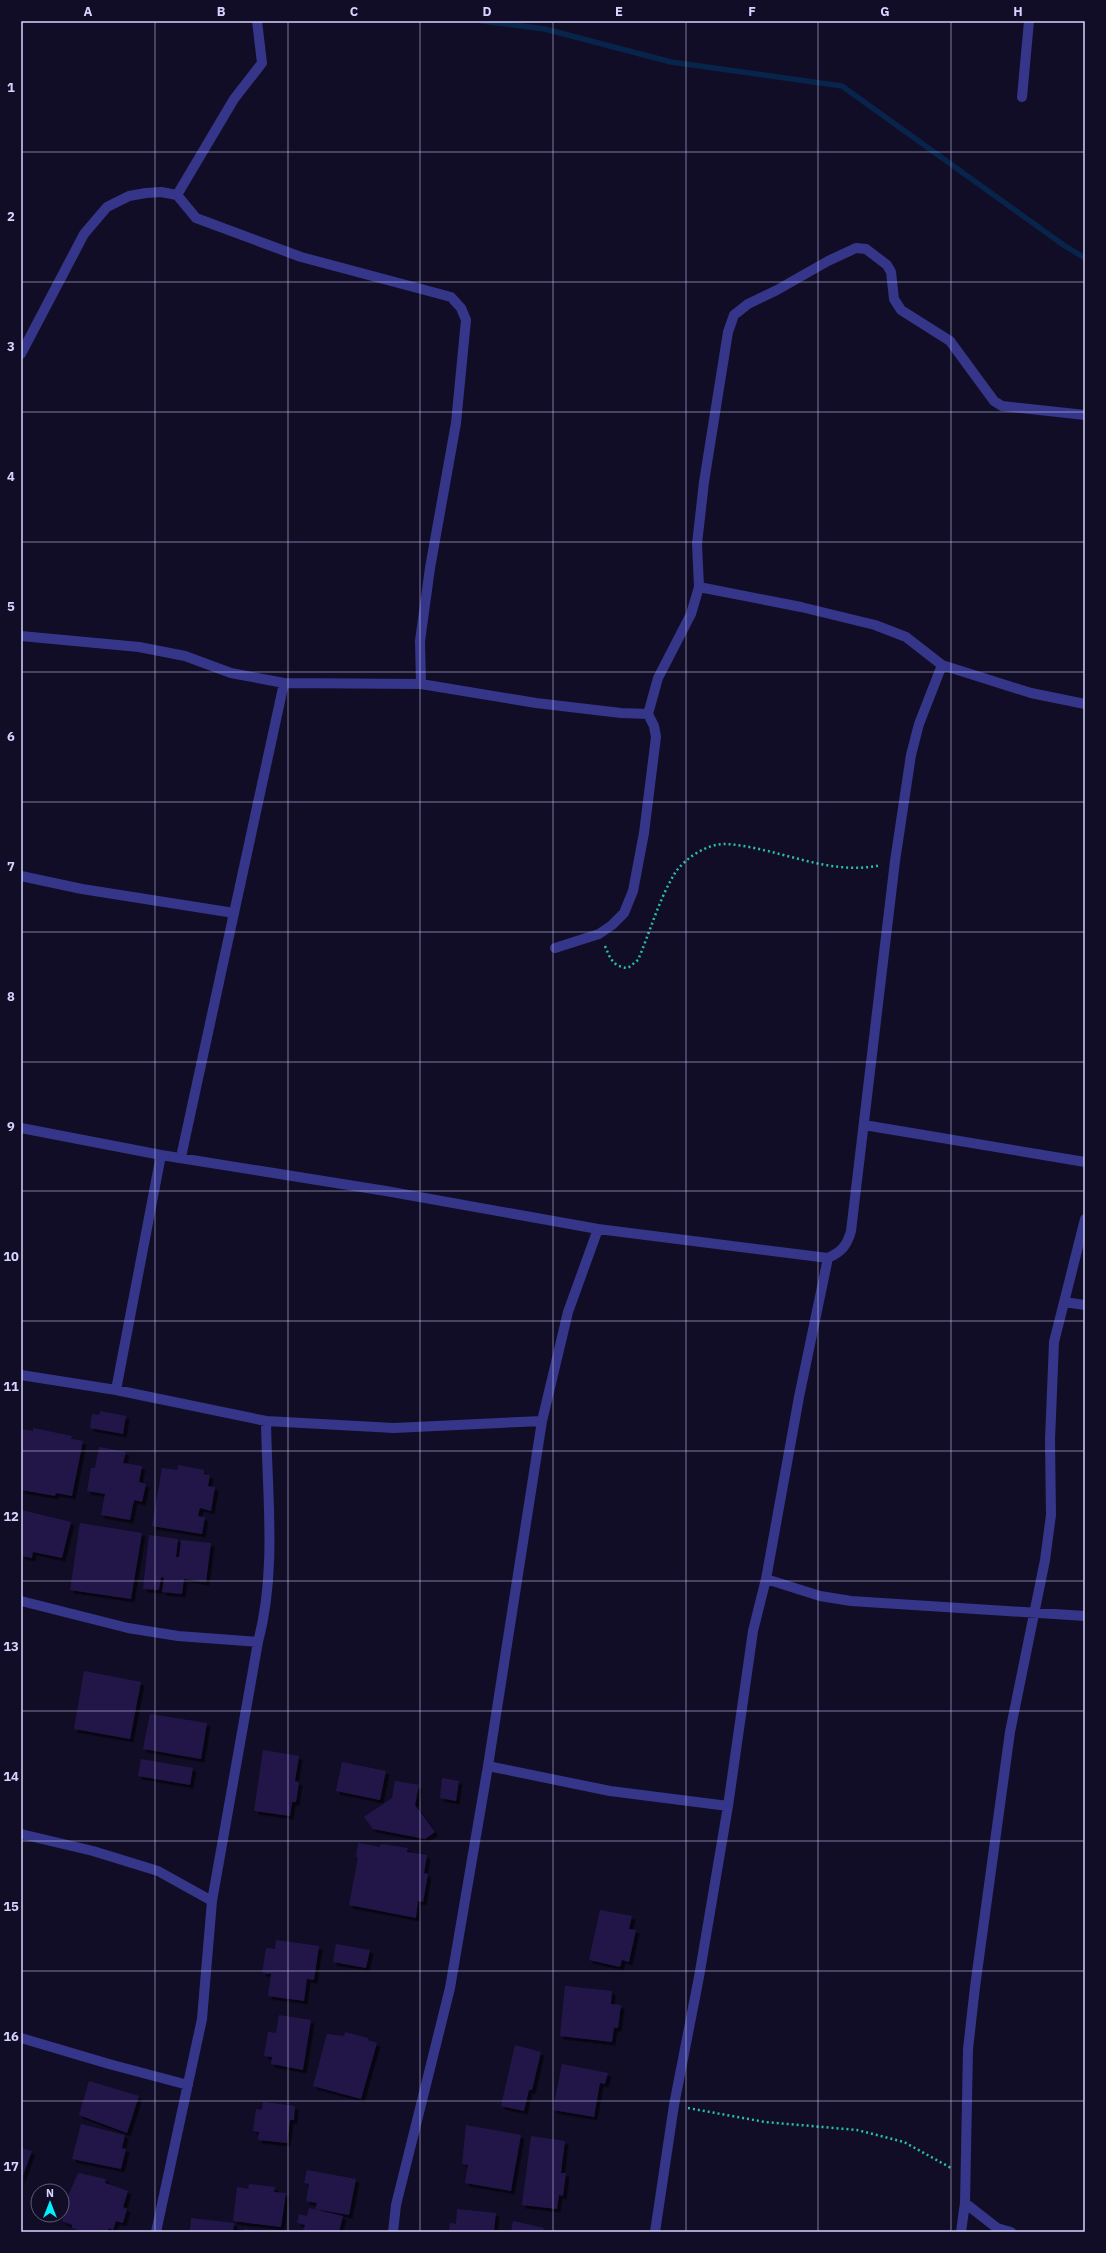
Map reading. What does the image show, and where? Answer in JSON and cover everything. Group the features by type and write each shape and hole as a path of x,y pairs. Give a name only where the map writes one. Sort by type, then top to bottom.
{"street":[{"path":"177,195 234,99 262,63 257,21"},
{"path":"1022,97 1029,21"},
{"path":"21,354 84,234 107,207 129,196 161,192 177,195 196,218 301,257 451,297 461,308 466,320 456,423 429,575 420,642 421,684"},
{"path":"555,948 599,934 612,925 624,913 633,891 644,833 656,737 654,726 648,714 658,678 691,614 699,587 697,544 704,482 728,332 734,315 748,304 856,248 866,249 883,261 891,272 894,299 901,310 950,341 994,401 1002,406 1085,415"},
{"path":"699,587 801,607 875,625 906,637 942,665 1031,693 1085,704"},
{"path":"21,636 139,647 185,656 231,673 284,683 421,684 536,703 621,713 648,714"},
{"path":"21,1128 161,1155 181,1157 598,1229 828,1258 840,1252 848,1242 851,1231 895,861 911,754 919,724 942,665"},
{"path":"181,1157 284,683"},
{"path":"21,876 82,889 234,913"},
{"path":"864,1125 1085,1162"},
{"path":"116,1390 161,1155"},
{"path":"961,2232 965,2203 968,2049 975,1987 1010,1732 1026,1650 1035,1614 1051,1516 1051,1381 1054,1342 1085,1219"},
{"path":"393,2232 396,2205 450,1988 488,1766 542,1420 568,1312 598,1229"},
{"path":"655,2232 674,2105 699,1977 728,1806 754,1631 766,1579 799,1397 828,1258"},
{"path":"1064,1302 1085,1305"},
{"path":"21,1375 116,1390 266,1420 394,1428 542,1420"},
{"path":"156,2232 202,2019 212,1901 258,1642 266,1613 270,1580 266,1420"},
{"path":"766,1579 820,1596 850,1601 1085,1616"},
{"path":"21,1601 128,1628 178,1636 258,1642"},
{"path":"488,1766 610,1791 728,1806"},
{"path":"21,1834 93,1851 158,1871 212,1901"},
{"path":"21,2038 188,2085"},
{"path":"965,2203 997,2228 1012,2232"}],"path":[{"path":"599,934 612,961 619,967 628,968 638,960 676,872 701,849 725,844 845,868 867,868 895,861"},
{"path":"674,2105 765,2122 857,2130 904,2142 965,2176"}],"building":[{"path":"100,1411 126,1416 123,1434 90,1428 92,1414 99,1415"},
{"path":"33,1428 72,1436 71,1439 83,1441 72,1496 56,1493 55,1496 21,1490 21,1429 33,1431"},
{"path":"99,1447 126,1452 123,1463 142,1466 139,1482 146,1484 142,1502 134,1500 130,1520 101,1515 105,1494 87,1491 91,1468 95,1468"},
{"path":"178,1465 204,1470 204,1474 210,1475 208,1486 215,1487 211,1511 200,1508 198,1516 205,1517 202,1534 152,1526 162,1468 178,1470"},
{"path":"21,1510 71,1522 62,1558 33,1552 32,1558 21,1556"},
{"path":"80,1523 142,1533 131,1599 70,1590"},
{"path":"149,1535 178,1539 176,1557 179,1557 181,1540 211,1543 206,1582 184,1579 182,1594 162,1592 164,1578 161,1577 159,1590 143,1589"},
{"path":"84,1671 141,1682 130,1739 74,1729"},
{"path":"150,1714 207,1723 201,1759 143,1749"},
{"path":"263,1750 299,1756 295,1781 299,1782 296,1802 292,1802 290,1816 254,1811"},
{"path":"141,1759 193,1768 190,1785 138,1776"},
{"path":"342,1762 386,1771 380,1800 336,1791"},
{"path":"442,1778 459,1781 456,1801 440,1798"},
{"path":"395,1781 419,1785 415,1805 435,1832 425,1839 373,1829 364,1817 392,1798"},
{"path":"358,1843 380,1847 381,1844 408,1848 407,1852 427,1855 424,1873 428,1874 423,1902 418,1901 416,1918 349,1905 358,1857 356,1857"},
{"path":"600,1910 632,1916 629,1929 636,1930 629,1962 622,1960 620,1967 589,1960"},
{"path":"276,1940 319,1946 314,1980 307,1979 304,2001 268,1996 271,1974 262,1973 266,1948 275,1949"},
{"path":"336,1944 370,1950 366,1968 333,1962"},
{"path":"565,1986 612,1991 611,2004 621,2005 618,2028 614,2028 612,2042 560,2036"},
{"path":"279,2015 311,2020 303,2070 271,2064 272,2057 264,2056 268,2032 276,2033"},
{"path":"345,2032 368,2038 368,2040 377,2043 361,2099 313,2086 327,2034 344,2036"},
{"path":"515,2045 541,2052 532,2090 529,2090 524,2111 501,2106"},
{"path":"562,2064 608,2073 605,2084 600,2083 594,2117 553,2110"},
{"path":"89,2081 139,2096 127,2133 79,2115"},
{"path":"263,2102 295,2106 294,2120 290,2120 287,2143 258,2140 259,2132 253,2131 256,2109 262,2110"},
{"path":"81,2124 125,2135 122,2148 126,2149 121,2169 72,2159"},
{"path":"466,2125 521,2135 511,2191 465,2183 468,2165 462,2164"},
{"path":"531,2136 565,2141 561,2173 566,2173 563,2196 559,2195 557,2209 522,2205"},
{"path":"21,2148 32,2151 21,2181"},
{"path":"307,2170 356,2179 349,2215 315,2209 317,2203 306,2201 309,2184 304,2183"},
{"path":"78,2173 106,2179 105,2183 128,2191 123,2207 127,2209 123,2223 116,2221 113,2230 109,2228 107,2232 84,2232 72,2228 72,2225 67,2223 70,2223 70,2191"},
{"path":"249,2184 275,2187 274,2192 286,2193 281,2227 233,2221 237,2187 248,2189"},
{"path":"309,2208 343,2216 339,2232 303,2232 305,2225 297,2223 299,2214 307,2216"},
{"path":"457,2209 496,2213 494,2230 499,2230 499,2232 449,2232 450,2223 456,2224"},
{"path":"191,2218 234,2223 233,2232 190,2232"},
{"path":"513,2221 544,2228 543,2232 511,2232"},
{"path":"244,2229 260,2231 260,2232 243,2232"}],"waterway":[{"path":"482,21 545,29 671,62 842,86 1065,246 1085,258"}]}
